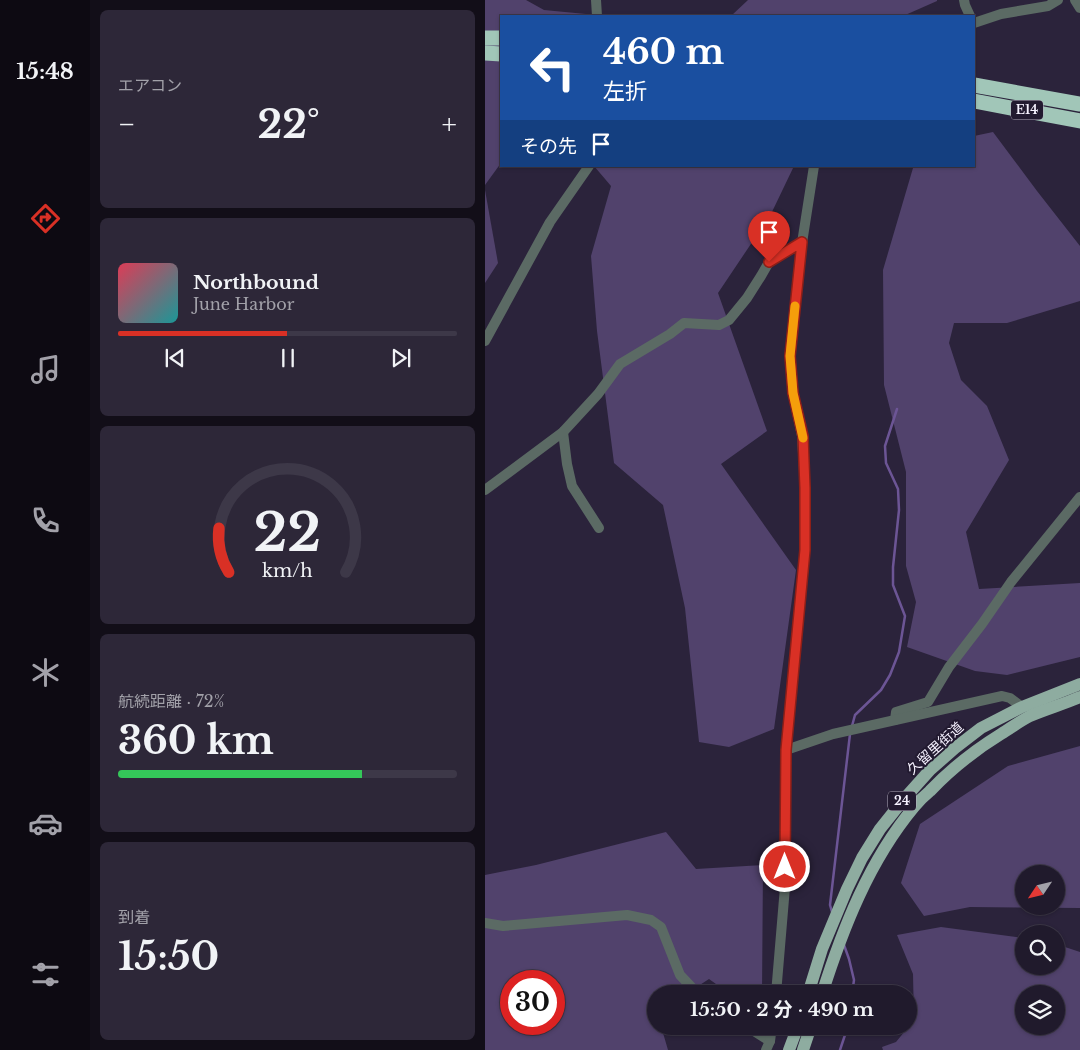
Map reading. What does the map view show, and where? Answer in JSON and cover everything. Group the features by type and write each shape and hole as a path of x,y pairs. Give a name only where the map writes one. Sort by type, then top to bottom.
{"highway":[{"path":"485,38 500,38"},
{"path":"485,54 500,54"},
{"name":"E14","path":"975,85 1080,104"},
{"name":"E14","path":"975,101 1080,121"}],"main road":[{"name":"久留里街道","path":"811,985 822,949 847,888 862,858 880,829 904,799 930,770 981,728 1022,707 1080,684"},
{"name":"久留里街道","path":"825,985 854,906 892,836 914,806 965,759 991,740 1030,716 1080,697"},
{"path":"789,1050 795,1035"},
{"path":"803,1050 808,1035"}],"street":[{"path":"964,0 970,15"},
{"path":"975,23 1001,14 1048,6 1058,0"},
{"path":"1075,0 1080,8"},
{"path":"596,2 597,15"},
{"path":"485,340 550,222 588,167"},
{"path":"777,985 785,886 786,750 805,550 803,436 793,393 790,356 802,242 814,167"},
{"path":"485,490 563,432 598,394 620,364 670,334 684,323 719,325 729,320 747,298 769,262 802,242"},
{"path":"563,432 572,486 599,528"},
{"path":"895,720 896,712 929,702 949,667 1011,582 1080,497"},
{"path":"786,750 833,734 1002,696 1010,698 1022,707"},
{"path":"485,923 503,926 627,915 651,920 661,927 680,975 689,985"},
{"path":"756,1035 768,1045"}],"shaded area":[{"path":"485,0 526,0 544,10 596,15 500,15 500,164 485,185"},
{"path":"748,0 937,0 905,15 732,15"},
{"path":"993,132 1080,246 1080,301 1007,323 954,323 949,343 961,380 987,406 1009,460 966,532 979,589 1080,583 1080,657 1007,675 975,671 907,647 916,602 906,566 906,472 884,385 883,270 913,168 975,167 975,136"},
{"path":"595,167 794,167 771,214 718,293 767,431 721,464 796,570 774,729 729,747 699,742 685,608 663,505 614,463 597,331 591,256 611,186"},
{"path":"485,190 498,263 485,283"},
{"path":"1080,746 1080,908 1065,908 1065,865 1015,865 1015,907 970,907 924,916 901,883 920,824 1008,766"},
{"path":"666,832 696,869 763,865 762,985 717,985 709,979 700,985 647,985 647,1035 664,1035 668,1050 485,1050 485,875 536,865"},
{"path":"941,927 1015,937 1015,975 1065,975 1065,947 1080,952 1080,1050 883,1050 882,1047 896,1042 902,1035 917,1035 917,985 913,985 913,974 897,935"}],"waterway":[{"path":"852,726 855,715 881,690 890,675 899,652 905,616 893,585 899,510 898,489 886,463 885,446 897,409"},
{"path":"832,912 830,905 850,734"},
{"path":"844,945 854,980 853,985"},
{"path":"840,1050 845,1035"}],"slow traffic":[{"path":"795,306 790,356 793,393 803,438"}],"route":[{"path":"769,262 802,242 790,356 793,393 803,436 805,550 786,750 785,867"}]}
